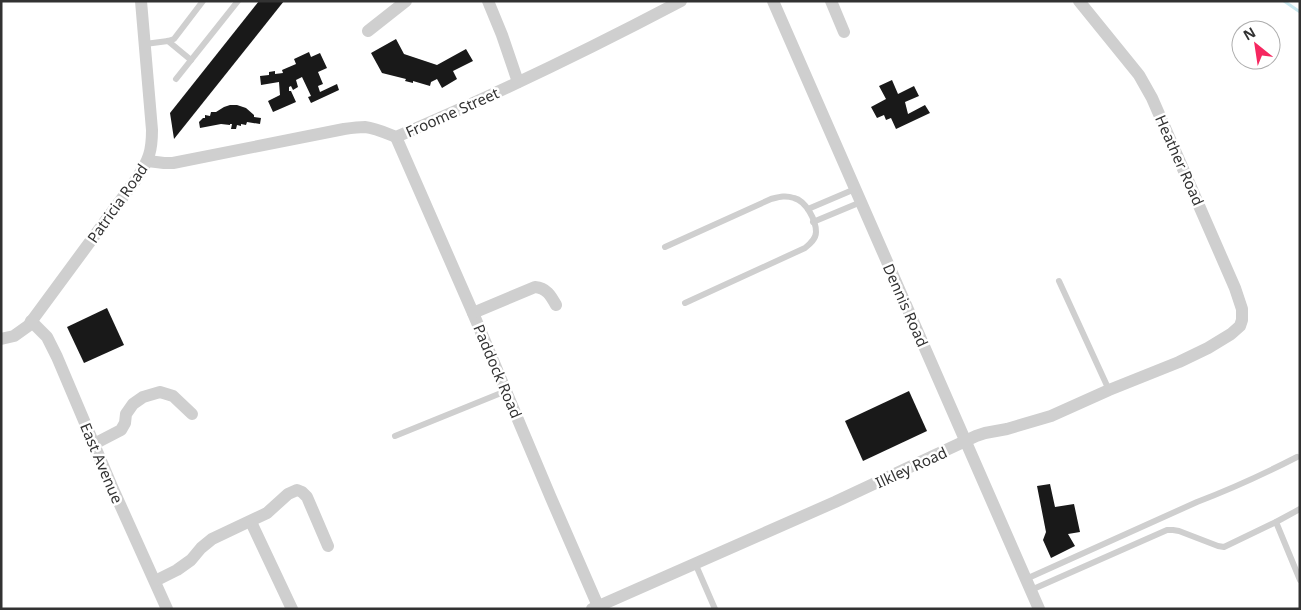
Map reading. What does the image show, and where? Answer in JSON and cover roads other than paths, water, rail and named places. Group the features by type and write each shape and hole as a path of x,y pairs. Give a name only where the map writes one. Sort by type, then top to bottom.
{"street":[{"name":"Patricia Road","path":"1,339 14,336 24,330 148,161 152,130 141,1"},
{"path":"368,31 406,1"},
{"path":"488,1 518,82"},
{"name":"Froome Street","path":"148,161 173,163 357,127 374,129 396,137 518,82 681,1"},
{"name":"Dennis Road","path":"773,1 1039,609"},
{"path":"831,1 844,32"},
{"name":"Heather Road","path":"1079,1 1139,75 1152,98 1239,299 1242,309 1242,320 1240,326 1231,334"},
{"name":"Paddock Road","path":"396,137 506,390 595,607"},
{"path":"473,313 535,287 546,290 556,304"},
{"name":"East Avenue","path":"31,321 50,344 167,609"},
{"name":"Ilkley Road","path":"595,607 835,502 985,433 1051,416 1188,358 1231,334"},
{"path":"94,444 121,430 125,423 126,414 133,404 143,397 160,392 173,396 192,414"},
{"path":"155,581 177,570 191,560 212,539 267,513 288,494 298,490 307,497 328,546"},
{"path":"251,522 292,609"}],"lane":[{"path":"145,44 168,42 174,39 203,1"},
{"path":"176,80 236,4 228,1"},
{"path":"168,42 191,60"},
{"path":"808,209 856,189"},
{"path":"665,247 777,197 796,198 808,209 814,222 816,233 812,243 805,248 685,303"},
{"path":"814,222 861,202"},
{"path":"1059,281 1109,390"},
{"path":"395,436 506,390"},
{"path":"1029,584 1197,502 1256,478 1297,457"},
{"path":"1029,584 1166,530 1179,531 1224,547 1300,509"},
{"path":"1276,522 1300,580"},
{"path":"695,563 715,609"}],"waterway":[{"path":"1284,1 1300,12"}]}
